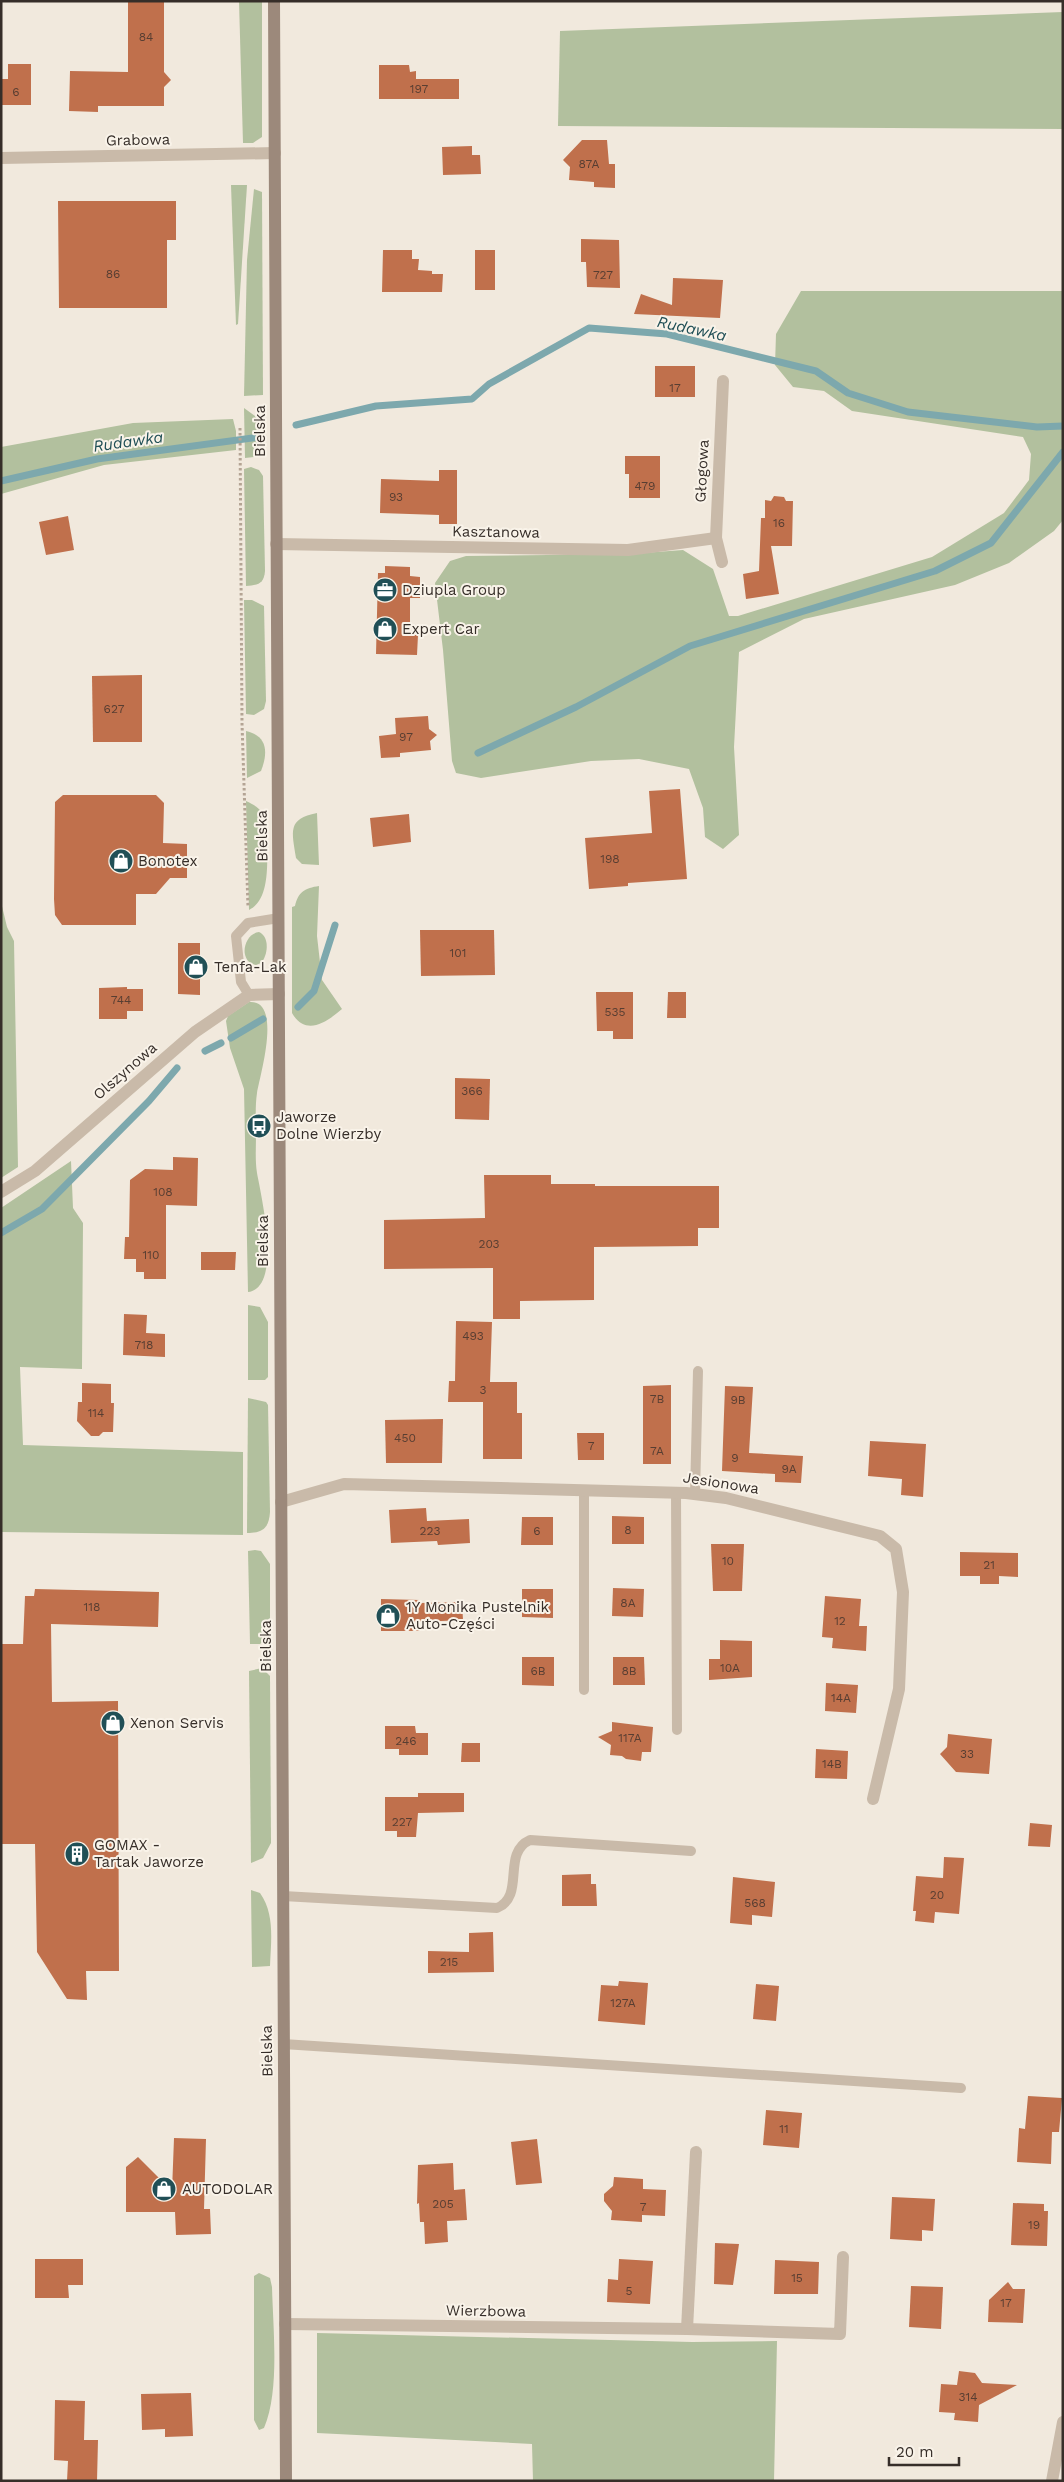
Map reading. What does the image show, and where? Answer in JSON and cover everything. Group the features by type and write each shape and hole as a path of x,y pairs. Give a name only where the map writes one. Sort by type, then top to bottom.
{"main road":[{"name":"Bielska","path":"274,1 286,2481"}],"street":[{"name":"Grabowa","path":"1,158 274,153"},
{"name":"Głogowa","path":"722,562 716,538 724,381"},
{"name":"Kasztanowa","path":"276,544 628,550 716,538"},
{"path":"249,995 279,994"},
{"name":"Olszynowa","path":"1,1192 35,1171 195,1032 249,995"},
{"name":"Jesionowa","path":"281,1502 344,1484 676,1492 726,1498 880,1536 896,1549 903,1592 899,1689 873,1799"},
{"path":"687,2329 696,2152"},
{"name":"Wierzbowa","path":"285,2324 687,2329 840,2334 843,2257"},
{"path":"1052,2481 1063,2422"}],"lane":[{"path":"249,995 241,982 236,936 248,923 279,918"},
{"path":"695,1494 698,1371"},
{"path":"584,1490 584,1690"},
{"path":"676,1492 677,1730"},
{"path":"283,1896 497,1908 506,1904 510,1897 516,1852 520,1844 530,1840 691,1851"},
{"path":"284,2044 961,2088"}],"path":[{"path":"240,428 242,742 248,923"}],"green space":[{"path":"239,1 262,1 262,137 253,143 243,143"},
{"path":"1063,12 1063,129 558,126 560,31"},
{"path":"231,185 247,185 238,324 236,325"},
{"path":"254,189 262,192 263,395 244,396 247,260"},
{"path":"801,291 1063,291 1063,520 1054,531 1009,563 955,585 804,619 739,652 734,747 739,835 723,849 705,837 703,808 689,769 639,759 591,761 481,778 456,773 452,761 443,650 435,583 450,561 466,556 629,554 683,550 713,569 729,616 738,616 932,557 1004,513 1029,480 1031,454 1023,437 852,411 824,391 793,387 775,365 776,334"},
{"path":"244,408 263,422 261,451 254,457 245,458"},
{"path":"233,419 236,431 236,450 104,465 1,494 1,447 133,423"},
{"path":"251,467 259,470 263,476 265,571 260,583 246,586 244,469"},
{"path":"244,600 252,600 264,606 266,701 264,709 254,715 246,714"},
{"path":"246,731 259,737 265,752 261,771 247,778"},
{"path":"246,801 257,807 264,815 267,845 267,871 262,895 257,904 249,910"},
{"path":"317,813 319,865 302,864 296,858 293,840 294,828 300,819"},
{"path":"319,886 317,936 322,980 342,1009 323,1022 310,1026 298,1020 292,1013 292,907 295,906 300,894 310,888"},
{"path":"1,902 7,927 14,941 18,1167 1,1178"},
{"path":"259,932 263,934 267,946 263,960 256,965 250,963 247,959 245,948 249,938"},
{"path":"249,1002 259,1004 265,1012 267,1025 265,1056 256,1098 256,1154 257,1173 265,1219 267,1258 265,1275 259,1287 248,1292 244,1089 230,1048 226,1021 228,1016"},
{"path":"71,1161 73,1208 83,1223 82,1369 20,1367 23,1445 243,1452 243,1535 1,1532 1,1208"},
{"path":"248,1305 260,1307 268,1322 268,1377 265,1380 248,1380"},
{"path":"248,1398 266,1402 268,1405 270,1512 267,1526 261,1531 247,1533"},
{"path":"248,1551 261,1551 270,1564 270,1632 267,1638 260,1644 250,1644"},
{"path":"262,1668 270,1676 271,1843 263,1858 251,1863 249,1671"},
{"path":"251,1890 260,1893 268,1910 271,1928 270,1966 252,1967"},
{"path":"259,2273 270,2278 272,2287 274,2378 269,2413 264,2428 259,2430 254,2420 254,2276"},
{"path":"317,2333 692,2342 777,2341 774,2481 533,2481 532,2444 317,2433"}],"building":[{"path":"128,1 164,1 164,72 171,80 164,87 164,106 98,106 98,112 69,111 70,71 128,72"},
{"path":"8,64 31,64 31,105 1,105 1,79 8,79"},
{"path":"379,65 409,65 410,72 416,71 416,79 459,79 459,99 379,99"},
{"path":"582,140 607,140 609,164 615,164 615,188 594,187 594,182 569,180 570,167 563,160"},
{"path":"472,146 472,155 480,155 481,174 443,175 442,147"},
{"path":"58,201 176,201 176,240 167,240 167,308 59,308"},
{"path":"581,239 619,240 620,288 587,287 586,262 581,262"},
{"path":"383,250 412,250 412,259 419,259 418,270 432,271 432,274 443,274 442,292 382,292"},
{"path":"475,250 495,250 495,290 475,290"},
{"path":"673,278 723,280 720,318 634,314 641,294 672,305"},
{"path":"655,366 695,366 695,397 655,397"},
{"path":"625,456 660,456 660,498 629,498 629,474 625,474"},
{"path":"439,470 457,470 457,524 439,524 439,515 380,513 381,479 439,481"},
{"path":"774,496 784,497 786,501 793,501 792,546 771,546 779,594 746,599 743,574 759,571 761,518 765,518 765,500 771,501"},
{"path":"68,516 74,550 46,555 39,522"},
{"path":"385,566 410,567 410,576 420,577 420,598 410,598 410,635 418,635 417,655 376,654 378,573 385,573"},
{"path":"142,675 142,742 93,742 92,676"},
{"path":"428,716 429,729 437,735 430,741 431,750 400,753 400,757 381,758 379,736 396,734 395,718"},
{"path":"680,789 687,879 628,883 628,886 589,889 585,838 652,833 649,791"},
{"name":"Bonotex","path":"63,795 156,795 164,803 163,843 187,844 187,878 170,878 156,894 136,894 136,925 62,925 55,915 54,899 55,802"},
{"path":"409,814 411,842 373,847 370,818"},
{"path":"420,930 494,930 495,975 421,976"},
{"path":"178,943 200,943 200,995 178,994"},
{"path":"127,987 127,989 143,989 143,1011 127,1011 127,1019 99,1019 99,988"},
{"path":"596,992 633,992 633,1039 613,1039 613,1031 597,1031"},
{"path":"668,992 686,992 686,1018 667,1018"},
{"path":"455,1078 490,1079 489,1120 455,1119"},
{"path":"173,1157 198,1158 197,1206 166,1205 166,1279 144,1279 144,1272 136,1272 136,1259 124,1259 125,1237 129,1237 130,1180 145,1169 173,1170"},
{"path":"484,1175 551,1175 551,1184 719,1186 719,1228 698,1228 698,1246 594,1247 594,1300 520,1301 520,1319 493,1319 493,1268 384,1269 384,1220 485,1218"},
{"path":"201,1252 236,1252 235,1270 201,1270"},
{"path":"124,1314 147,1315 146,1333 165,1334 165,1357 123,1355"},
{"path":"456,1321 492,1322 490,1382 517,1382 517,1413 522,1413 522,1459 483,1459 483,1402 448,1402 449,1381 455,1381"},
{"path":"82,1383 111,1384 111,1403 114,1403 113,1432 103,1432 99,1436 91,1436 77,1421 78,1402 82,1402"},
{"path":"671,1385 671,1464 643,1464 643,1386"},
{"path":"725,1386 753,1387 749,1453 803,1456 801,1483 775,1482 775,1474 722,1471"},
{"path":"443,1419 442,1463 386,1463 385,1420"},
{"path":"577,1433 604,1433 604,1460 578,1460"},
{"path":"870,1441 926,1444 923,1497 901,1495 902,1479 868,1476"},
{"path":"426,1508 427,1521 469,1519 470,1543 438,1545 437,1541 391,1543 389,1510"},
{"path":"612,1516 644,1517 644,1544 612,1544"},
{"path":"522,1517 553,1517 553,1545 521,1545"},
{"path":"711,1544 744,1544 742,1591 713,1591"},
{"path":"960,1552 1018,1553 1018,1577 999,1576 999,1584 980,1584 980,1576 960,1576"},
{"path":"613,1588 644,1589 643,1617 612,1616"},
{"path":"35,1589 159,1592 158,1627 51,1624 52,1702 118,1701 119,1971 86,1971 87,2000 67,1999 37,1952 35,1844 1,1844 1,1644 23,1644 25,1596 34,1596"},
{"path":"522,1589 553,1589 553,1618 522,1617"},
{"path":"825,1596 861,1599 859,1626 867,1626 866,1651 832,1648 833,1638 822,1637"},
{"path":"381,1599 420,1600 420,1603 462,1602 463,1620 420,1622 420,1631 381,1631"},
{"path":"720,1640 752,1641 752,1677 709,1680 709,1659 720,1659"},
{"path":"522,1657 554,1657 554,1686 522,1685"},
{"path":"613,1657 644,1657 645,1685 613,1685"},
{"path":"826,1683 858,1685 856,1713 825,1711"},
{"path":"612,1722 653,1727 651,1752 642,1752 641,1761 610,1755 611,1745 598,1737 612,1731"},
{"path":"385,1726 415,1726 416,1733 428,1733 428,1755 399,1755 399,1749 385,1749"},
{"path":"948,1734 992,1739 989,1774 956,1772 940,1754 947,1747"},
{"path":"462,1743 480,1743 480,1762 461,1762"},
{"path":"816,1749 848,1751 847,1779 815,1778"},
{"path":"418,1793 464,1793 464,1812 418,1813 416,1837 397,1837 397,1831 385,1831 385,1797 418,1797"},
{"path":"1030,1823 1052,1825 1050,1847 1028,1846"},
{"path":"944,1857 964,1858 959,1914 935,1912 934,1923 915,1921 916,1911 913,1911 916,1876 943,1878"},
{"path":"591,1874 591,1884 596,1884 597,1906 562,1906 562,1875"},
{"path":"733,1877 775,1882 772,1917 752,1915 752,1925 730,1923"},
{"path":"493,1932 494,1972 428,1973 428,1951 469,1952 469,1933"},
{"path":"619,1981 648,1983 645,2025 598,2021 601,1985 618,1986"},
{"path":"756,1984 779,1986 776,2021 753,2019"},
{"path":"1028,2096 1062,2098 1059,2132 1052,2132 1051,2164 1017,2162 1019,2128 1025,2129"},
{"path":"766,2110 802,2113 799,2148 763,2145"},
{"path":"174,2138 206,2139 204,2209 210,2209 211,2234 176,2235 175,2212 126,2212 126,2167 138,2157 172,2191"},
{"path":"537,2139 542,2183 516,2185 511,2142"},
{"path":"453,2163 454,2190 465,2189 467,2220 447,2221 448,2242 425,2244 424,2222 420,2222 419,2203 417,2204 418,2165"},
{"path":"614,2177 643,2179 643,2189 666,2190 665,2216 642,2215 642,2222 611,2220 612,2211 604,2201 604,2194 613,2186"},
{"path":"892,2197 935,2199 933,2231 922,2230 922,2241 890,2239"},
{"path":"1013,2203 1044,2204 1044,2211 1048,2211 1047,2246 1011,2245"},
{"path":"715,2243 739,2244 733,2285 714,2284"},
{"path":"35,2259 83,2259 83,2285 68,2285 69,2298 35,2298"},
{"path":"619,2259 653,2261 650,2304 607,2302 608,2279 618,2280"},
{"path":"775,2260 819,2262 818,2294 774,2294"},
{"path":"1008,2282 1013,2289 1025,2289 1023,2323 988,2322 989,2300"},
{"path":"911,2286 943,2287 941,2329 909,2327"},
{"path":"959,2371 975,2373 982,2383 1017,2385 979,2405 978,2422 954,2420 955,2413 939,2412 941,2384 957,2385"},
{"path":"191,2393 193,2436 165,2437 165,2429 142,2430 141,2394"},
{"path":"55,2400 85,2401 84,2440 98,2440 97,2481 67,2481 68,2461 54,2460"}],"waterway":[{"name":"Rudawka","path":"296,425 376,406 472,399 489,384 589,328 667,334 816,371 848,393 908,412 1037,427 1063,426"},
{"name":"Rudawka","path":"1,481 97,459 260,437"},
{"path":"478,753 576,707 690,646 935,571 991,543 1063,452"},
{"path":"298,1007 314,991 335,925"},
{"path":"231,1038 263,1019"},
{"path":"205,1051 221,1043"},
{"path":"1,1233 42,1209 149,1101 177,1068"}],"place":[{"name":"Dziupla Group","path":"385,590"},
{"name":"Expert Car","path":"385,629"},
{"name":"Bonotex","path":"121,861"},
{"name":"Tenfa-Lak","path":"196,967"},
{"name":"Jaworze Dolne Wierzby","path":"259,1126"},
{"name":"1Y Monika Pustelnik Auto-Części","path":"388,1616"},
{"name":"Xenon Servis","path":"113,1723"},
{"name":"GOMAX - Tartak Jaworze","path":"77,1854"},
{"name":"AUTODOLAR","path":"164,2189"}]}
